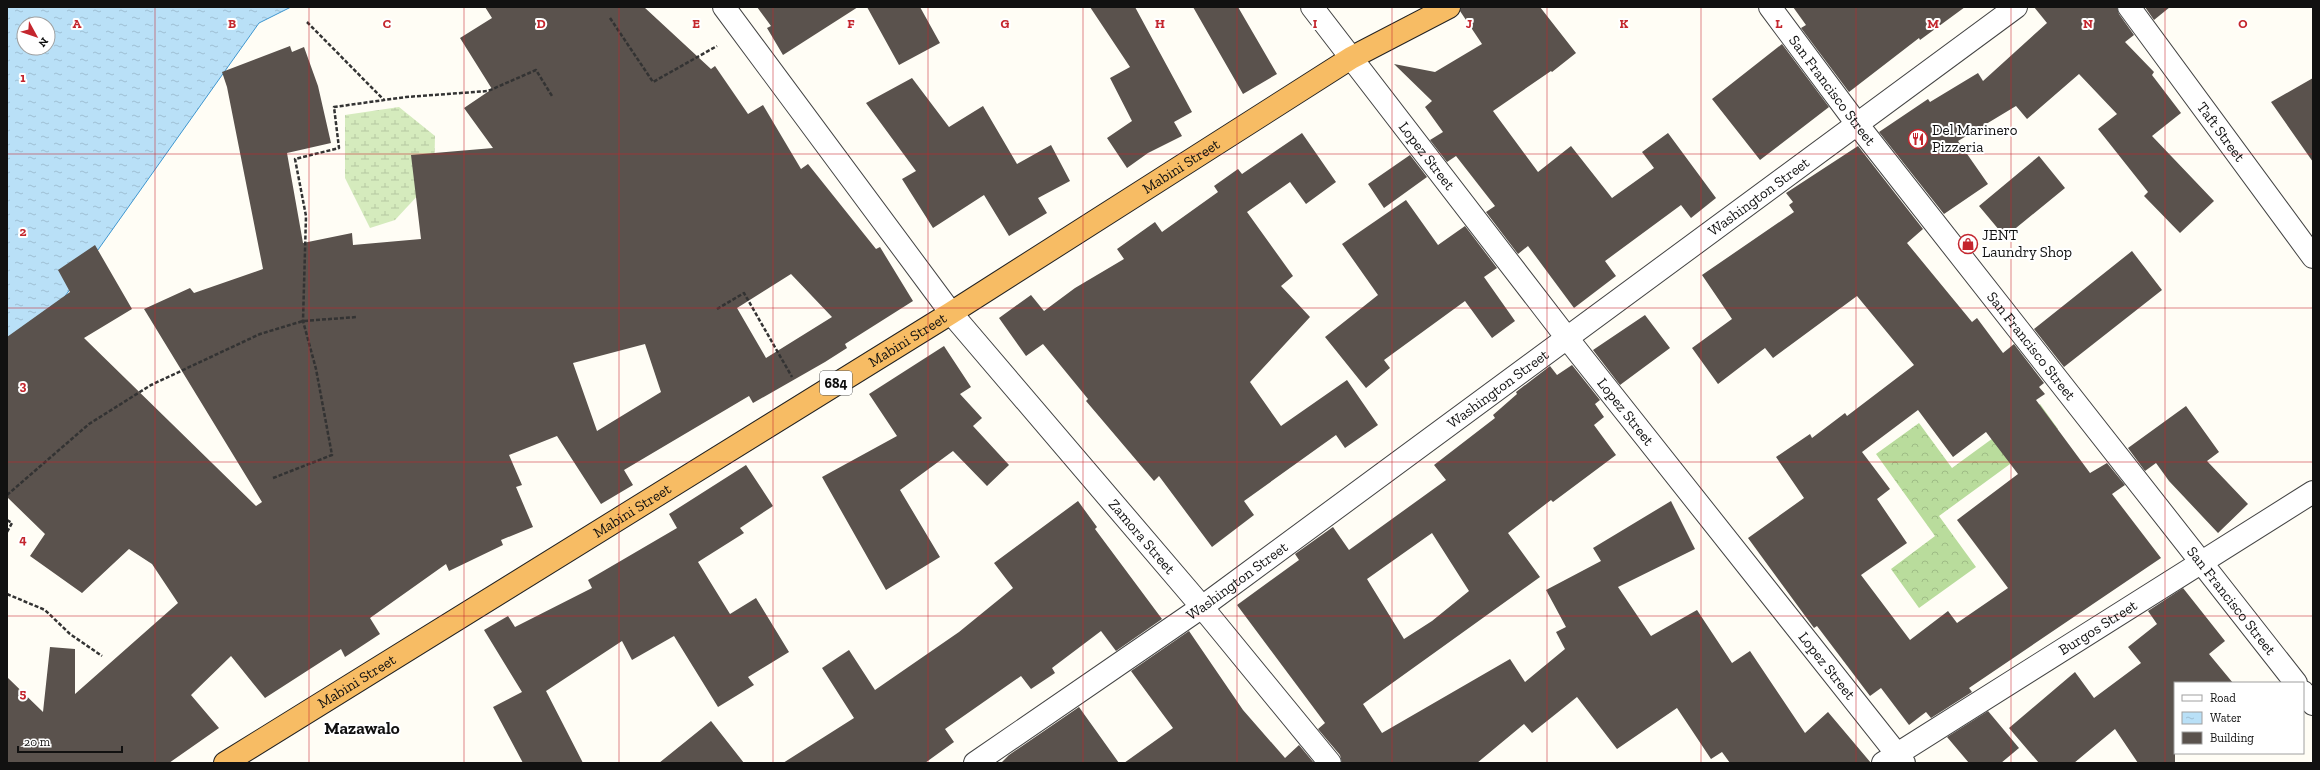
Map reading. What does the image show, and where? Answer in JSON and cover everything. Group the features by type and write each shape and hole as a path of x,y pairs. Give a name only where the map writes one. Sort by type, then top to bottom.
{"highway":[{"name":"Mabini Street","path":"225,763 950,313 1351,58 1449,7"}],"street":[{"name":"Zamora Street","path":"724,7 744,31 950,313 1202,607 1330,763"},
{"name":"Lopez Street","path":"1312,7 1894,760"},
{"name":"San Francisco Street","path":"1770,7 1857,124 2202,561 2295,682"},
{"name":"Washington Street","path":"975,763 1202,607 2016,7"},
{"name":"Taft Street","path":"2129,7 2313,257"},
{"name":"Burgos Street","path":"1894,760 2202,561 2313,492"},
{"path":"2304,693 2313,704"}],"path":[{"path":"610,18 653,82 744,31"},
{"path":"307,22 384,100"},
{"path":"273,478 332,455 316,369 303,321 306,216 295,159 339,148 334,107 384,100 488,92 536,70 552,96"},
{"path":"717,309 744,293 806,401"},
{"path":"7,495 26,476 89,424 145,388 260,334 303,321 357,317"},
{"path":"7,520 12,523 7,532"},
{"path":"7,594 45,610 70,634 102,656"}],"green space":[{"path":"399,107 435,136 434,178 395,220 370,228 345,178 345,115"},
{"path":"2040,404 2058,429 1939,516 1976,567 1919,608 1891,569 1935,536 1876,454 1919,423 1952,468"}],"water":[{"path":"7,7 291,7 259,23 7,378"}],"building":[{"path":"485,7 644,7 711,69 715,66 748,114 763,105 801,169 808,164 876,249 880,247 913,301 845,344 847,348 825,362 753,403 749,396 624,470 633,485 601,504 557,436 509,455 522,485 516,487 533,527 501,540 503,545 449,571 446,564 370,618 380,634 345,657 341,649 265,698 231,656 191,695 219,728 169,763 7,763 7,677 43,712 50,647 75,649 75,694 178,603 152,564 129,549 82,593 30,556 45,534 7,497 7,337 70,292 58,270 95,245 132,309 84,338 256,506 262,502 144,309 190,288 194,293 263,269 227,87 222,72 290,46 292,52 304,47 318,86 331,143 287,153 303,243 352,233 353,245 421,239 411,155 493,148 464,108 492,89 460,38 492,18","holes":["791,274 832,317 766,358 737,308","645,344 661,392 597,431 573,363"]},
{"path":"757,7 858,7 783,55 767,28 771,26"},
{"path":"867,7 920,7 940,43 899,65"},
{"path":"1090,7 1135,7 1192,112 1174,122 1182,136 1148,153 1127,168 1107,138 1132,121 1110,78 1130,67"},
{"path":"1193,7 1238,7 1277,74 1243,94"},
{"path":"1461,7 1540,7 1576,53 1552,72 1551,71 1493,111 1538,172 1571,146 1612,198 1654,168 1642,152 1668,133 1716,198 1691,218 1681,205 1605,261 1616,276 1574,308 1528,246 1518,254 1486,212 1495,206 1456,156 1447,162 1430,140 1443,132 1425,107 1432,101 1394,64 1435,72 1482,44 1460,11"},
{"path":"1793,7 1965,7 1920,40 1919,38 1849,92 1801,28 1806,25"},
{"path":"2034,7 2117,7 2119,14 2134,35 2125,42 2154,72 2152,75 2181,113 2152,136 2214,201 2180,233 2144,196 2148,192 2098,129 2117,114 2079,74 2027,119 2016,106 1958,141 1988,184 1944,214 1879,132 1928,99 1930,102 1978,73 1983,81 2047,23"},
{"path":"2145,7 2170,7 2154,20"},
{"path":"1782,44 1829,107 1760,160 1712,99"},
{"path":"912,78 949,127 983,106 1017,164 1051,145 1070,181 1038,198 1047,213 1009,236 984,195 933,228 902,179 916,171 866,103"},
{"path":"2313,78 2313,162 2271,102"},
{"path":"1302,133 1336,182 1306,204 1290,182 1247,212 1293,276 1281,286 1310,317 1250,382 1281,426 1347,380 1378,425 1345,448 1336,435 1244,501 1254,515 1212,547 1159,476 1154,481 1086,401 1088,399 1043,344 1026,356 999,318 1031,295 1044,311 1075,288 1124,259 1117,249 1155,222 1162,232 1218,192 1214,186 1238,169 1242,174"},
{"path":"1858,146 1923,229 1907,243 1972,322 1977,318 2003,353 2014,344 2044,383 2039,387 2045,394 2036,400 2090,473 2107,463 2125,485 2112,494 2161,558 1969,688 1972,692 1931,718 1926,712 1909,725 1881,688 1870,696 1817,626 1814,628 1748,538 1804,498 1776,457 1810,434 1812,438 1845,413 1847,416 1914,365 1857,296 1773,358 1765,348 1718,384 1692,348 1732,319 1702,275 1794,212 1789,205 1793,202 1786,193","holes":["1918,410 1953,457 1986,432 2018,474 1957,520 2008,588 1957,623 1948,611 1910,640 1861,575 1907,543 1877,499 1890,489 1862,452"]},
{"path":"1410,155 1427,177 1384,208 1368,184"},
{"path":"2039,156 2065,188 2005,237 1979,206"},
{"path":"1406,200 1438,245 1465,226 1497,268 1484,277 1515,321 1492,338 1465,301 1384,360 1390,368 1366,388 1325,337 1378,295 1342,244"},
{"path":"2132,251 2162,290 2064,367 2034,329"},
{"path":"1645,315 1670,348 1620,385 1593,350"},
{"path":"944,346 971,387 960,394 982,418 973,426 1009,465 987,486 953,451 900,490 940,557 886,590 822,477 897,436 869,394"},
{"path":"1572,365 1600,400 1595,404 1604,417 1594,425 1616,455 1553,502 1551,500 1508,533 1540,577 1363,704 1382,733 1510,659 1525,682 1565,649 1556,632 1566,627 1546,590 1601,561 1593,548 1671,501 1695,549 1618,587 1651,636 1697,610 1732,663 1750,651 1805,733 1828,712 1871,763 1730,763 1722,752 1711,759 1677,708 1617,749 1577,697 1532,733 1524,724 1477,763 1342,763 1340,755 1318,729 1325,723 1237,605 1299,560 1295,554 1333,527 1349,550 1446,480 1434,465 1495,418 1493,415 1517,394 1516,392 1550,366 1557,375","holes":["1432,533 1469,591 1432,621 1404,639 1367,579"]},
{"path":"2186,406 2219,452 2207,461 2248,504 2218,533 2169,481 2156,463 2145,471 2128,448"},
{"path":"746,465 773,506 740,528 744,533 698,562 730,614 756,598 789,652 748,677 754,685 718,707 674,636 632,660 622,641 546,691 583,763 523,763 493,707 522,692 484,630 508,616 515,627 592,588 588,580 677,528 669,514"},
{"path":"1078,501 1097,527 1095,529 1162,619 1116,651 1101,631 1052,668 1055,673 1031,689 1021,676 945,729 954,742 925,763 783,763 854,718 822,668 849,650 875,690 959,632 1013,588 994,563"},
{"path":"2183,588 2225,641 2209,654 2232,682 2174,682 2175,763 2138,763 2115,729 2074,763 2039,763 2009,728 2075,672 2094,698 2141,663 2128,647 2157,624 2148,611"},
{"path":"1189,631 1243,710 1285,758 1299,745 1314,763 1124,763 1173,728 1131,671"},
{"path":"1079,707 1119,763 1001,763 1009,755"},
{"path":"1988,711 2019,748 2001,763 1969,763 1947,737"},
{"path":"711,721 744,763 659,763"}],"place":[{"name":"Del Marinero Pizzeria","path":"1918,139"},
{"name":"JENT Laundry Shop","path":"1968,244"}],"district":[{"name":"Mazawalo","path":"362,728"}]}
